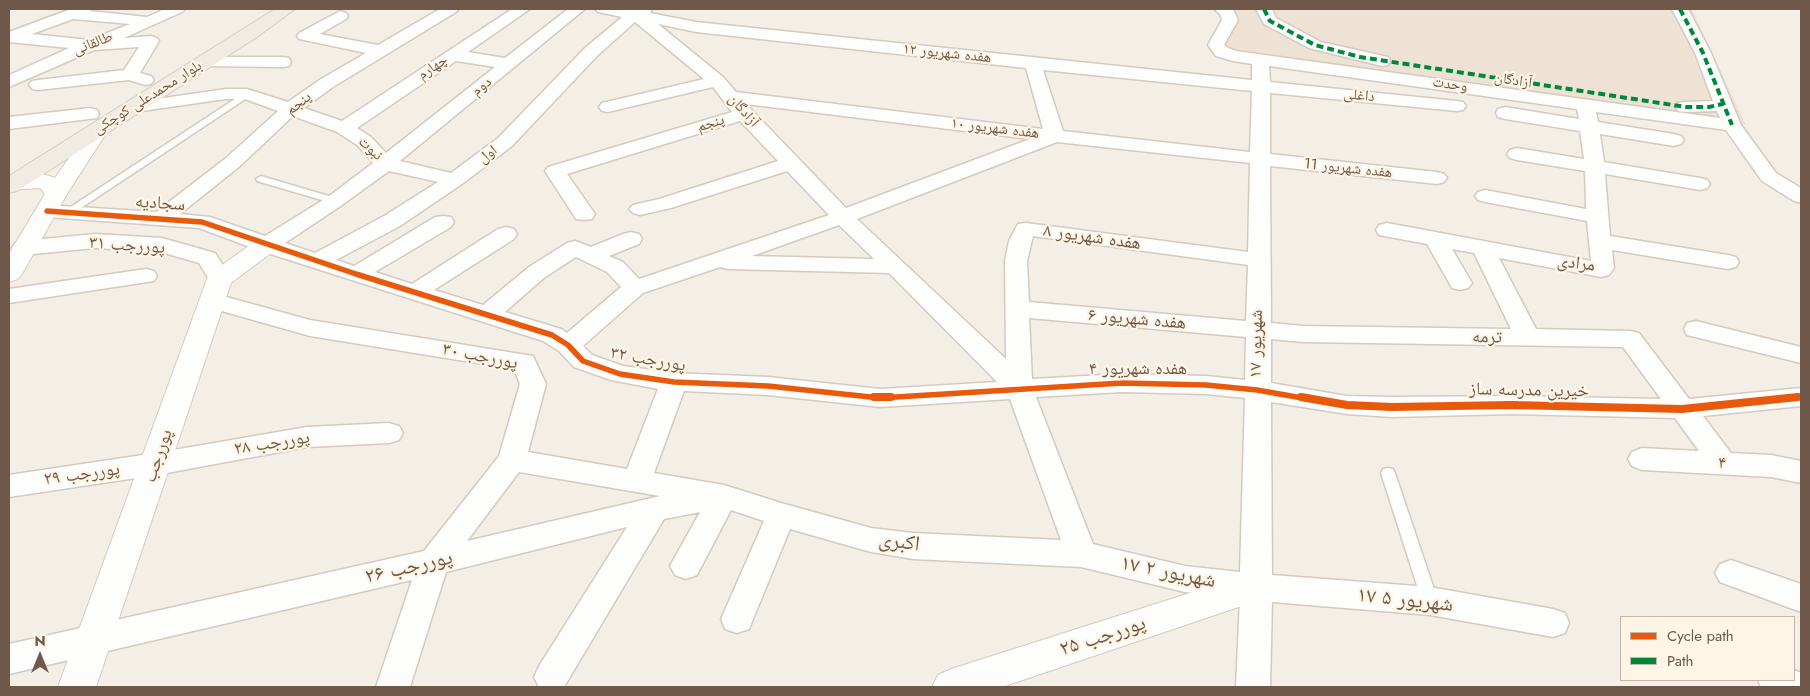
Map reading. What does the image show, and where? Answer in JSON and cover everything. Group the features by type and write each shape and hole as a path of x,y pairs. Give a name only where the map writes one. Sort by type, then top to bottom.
{"main road":[{"name":"بلوار محمدعلی کوچکی","path":"10,185 94,121 137,78 258,9"},
{"name":"بلوار محمدعلی کوچکی","path":"54,136 135,106 286,9"}],"street":[{"name":"طالقانی","path":"9,82 37,77 89,46 177,9"},
{"name":"پنجم","path":"161,219 233,162 292,108 327,83 451,9"},
{"name":"چهارم","path":"344,128 522,9"},
{"name":"دوم","path":"385,164 577,9"},
{"name":"هفده شهریور ۱۲","path":"603,9 642,11 696,26 1033,64 1261,86"},
{"name":"وحدت","path":"1222,9 1227,12 1230,20 1216,45 1222,52 1233,56 1732,125"},
{"name":"آزادگان","path":"1264,9 1270,21 1315,45 1360,57 1686,107 1709,107 1723,104"},
{"path":"1680,9 1703,53 1732,125 1770,177 1796,195 1801,216"},
{"path":"10,37 78,11 150,21"},
{"name":"آزادگان","path":"642,11 716,81 744,114 843,216 1019,388"},
{"name":"اول","path":"316,261 392,220 455,180 505,142 591,52 642,11"},
{"path":"340,16 305,36 382,51"},
{"path":"9,66 37,77 137,78 152,41 89,46 10,37"},
{"path":"453,55 509,64"},
{"name":"۱۷ شهریور","path":"1253,687 1256,587 1256,390 1261,61"},
{"path":"206,62 283,62"},
{"path":"568,344 635,288 843,216 1055,136 1033,64"},
{"path":"608,107 716,81"},
{"name":"داغلی","path":"1261,86 1457,106"},
{"name":"نبوت","path":"135,106 226,94 247,94 292,108 344,128 364,141 385,164 335,201 266,245"},
{"name":"هفده شهریور ۱۰","path":"731,97 1260,159"},
{"name":"مرادی","path":"1387,230 1596,270 1603,268 1597,217 1595,166 1586,105"},
{"name":"پنجم","path":"584,214 555,171 744,114"},
{"path":"1505,114 1674,140"},
{"path":"9,123 94,121 57,206 23,248 9,274"},
{"path":"1516,154 1700,184"},
{"name":"هفده شهریور 11","path":"1260,159 1437,178"},
{"path":"640,209 664,204 791,163"},
{"path":"385,164 455,180"},
{"path":"10,185 43,181 52,185 57,206"},
{"path":"1485,196 1597,217"},
{"name":"سجادیه","path":"57,206 161,219 202,222 266,245"},
{"path":"356,274 443,222"},
{"name":"هفده شهریور ۸","path":"1019,388 1016,261 1020,241 1026,229 1258,260"},
{"path":"415,292 506,234"},
{"path":"488,314 537,272 582,252 632,239"},
{"path":"1436,240 1460,283"},
{"name":"پوررجب ۳۱","path":"23,248 95,241 162,245 207,258 216,290"},
{"path":"1600,241 1728,262"},
{"path":"216,290 266,245"},
{"name":"پوررجب ۳۲","path":"266,245 552,335 568,344 583,361 620,374 674,382 768,386 880,398 1019,388"},
{"path":"1482,248 1528,338"},
{"path":"582,252 616,267 635,288"},
{"path":"713,261 896,266"},
{"path":"9,296 146,276"},
{"name":"پوررجب ۳۰","path":"216,290 310,328 524,362 533,384 512,460 434,562 393,687"},
{"name":"پوررجب","path":"77,687 216,290"},
{"name":"هفده شهریور ۶","path":"1017,309 1257,331"},
{"path":"1696,329 1801,355"},
{"name":"ترمه","path":"1257,331 1303,334 1630,339 1682,409"},
{"path":"637,481 674,382"},
{"name":"هفده شهریور ۴","path":"1019,388 1122,383 1206,385 1256,390"},
{"path":"1019,388 1081,554"},
{"name":"خیرین مدرسه ساز","path":"1256,390 1347,406 1512,405 1682,409 1801,397"},
{"path":"1682,409 1724,464"},
{"name":"پوررجب ۲۸","path":"156,464 307,437 389,433"},
{"name":"۴","path":"1642,459 1771,466 1801,472"},
{"name":"اکبری","path":"512,460 724,496 781,515 871,540 913,546 1081,554"},
{"name":"پوررجب ۲۹","path":"9,486 156,464"},
{"path":"686,566 724,496"},
{"name":"پوررجب ۲۶","path":"9,659 655,510 724,496"},
{"path":"551,677 655,510"},
{"path":"737,619 781,515"},
{"name":"۱۷ شهریور ۲","path":"1081,554 1185,579 1256,587"},
{"path":"1731,573 1801,598"},
{"name":"۱۷ شهریور ۵","path":"1256,587 1430,601 1553,623"},
{"name":"پوررجب ۲۵","path":"951,687 1256,587"},
{"path":"1778,681 1797,687"}],"lane":[{"path":"57,206 247,94"},
{"path":"261,179 335,201"},
{"path":"1388,473 1430,601"}],"shaded area":[{"path":"1235,9 1692,9 1746,125 1225,48"}],"marked path":[{"path":"1264,9 1270,21 1315,45 1360,57 1686,107 1709,107 1723,104"},
{"path":"1680,9 1703,53 1732,125"}],"cycle path":[{"path":"47,211 202,222 356,274 552,335 568,345 583,361 620,374 674,382 768,386 880,398 1122,383 1206,385 1257,390 1347,405 1392,407 1512,405 1682,409 1801,397"}]}
